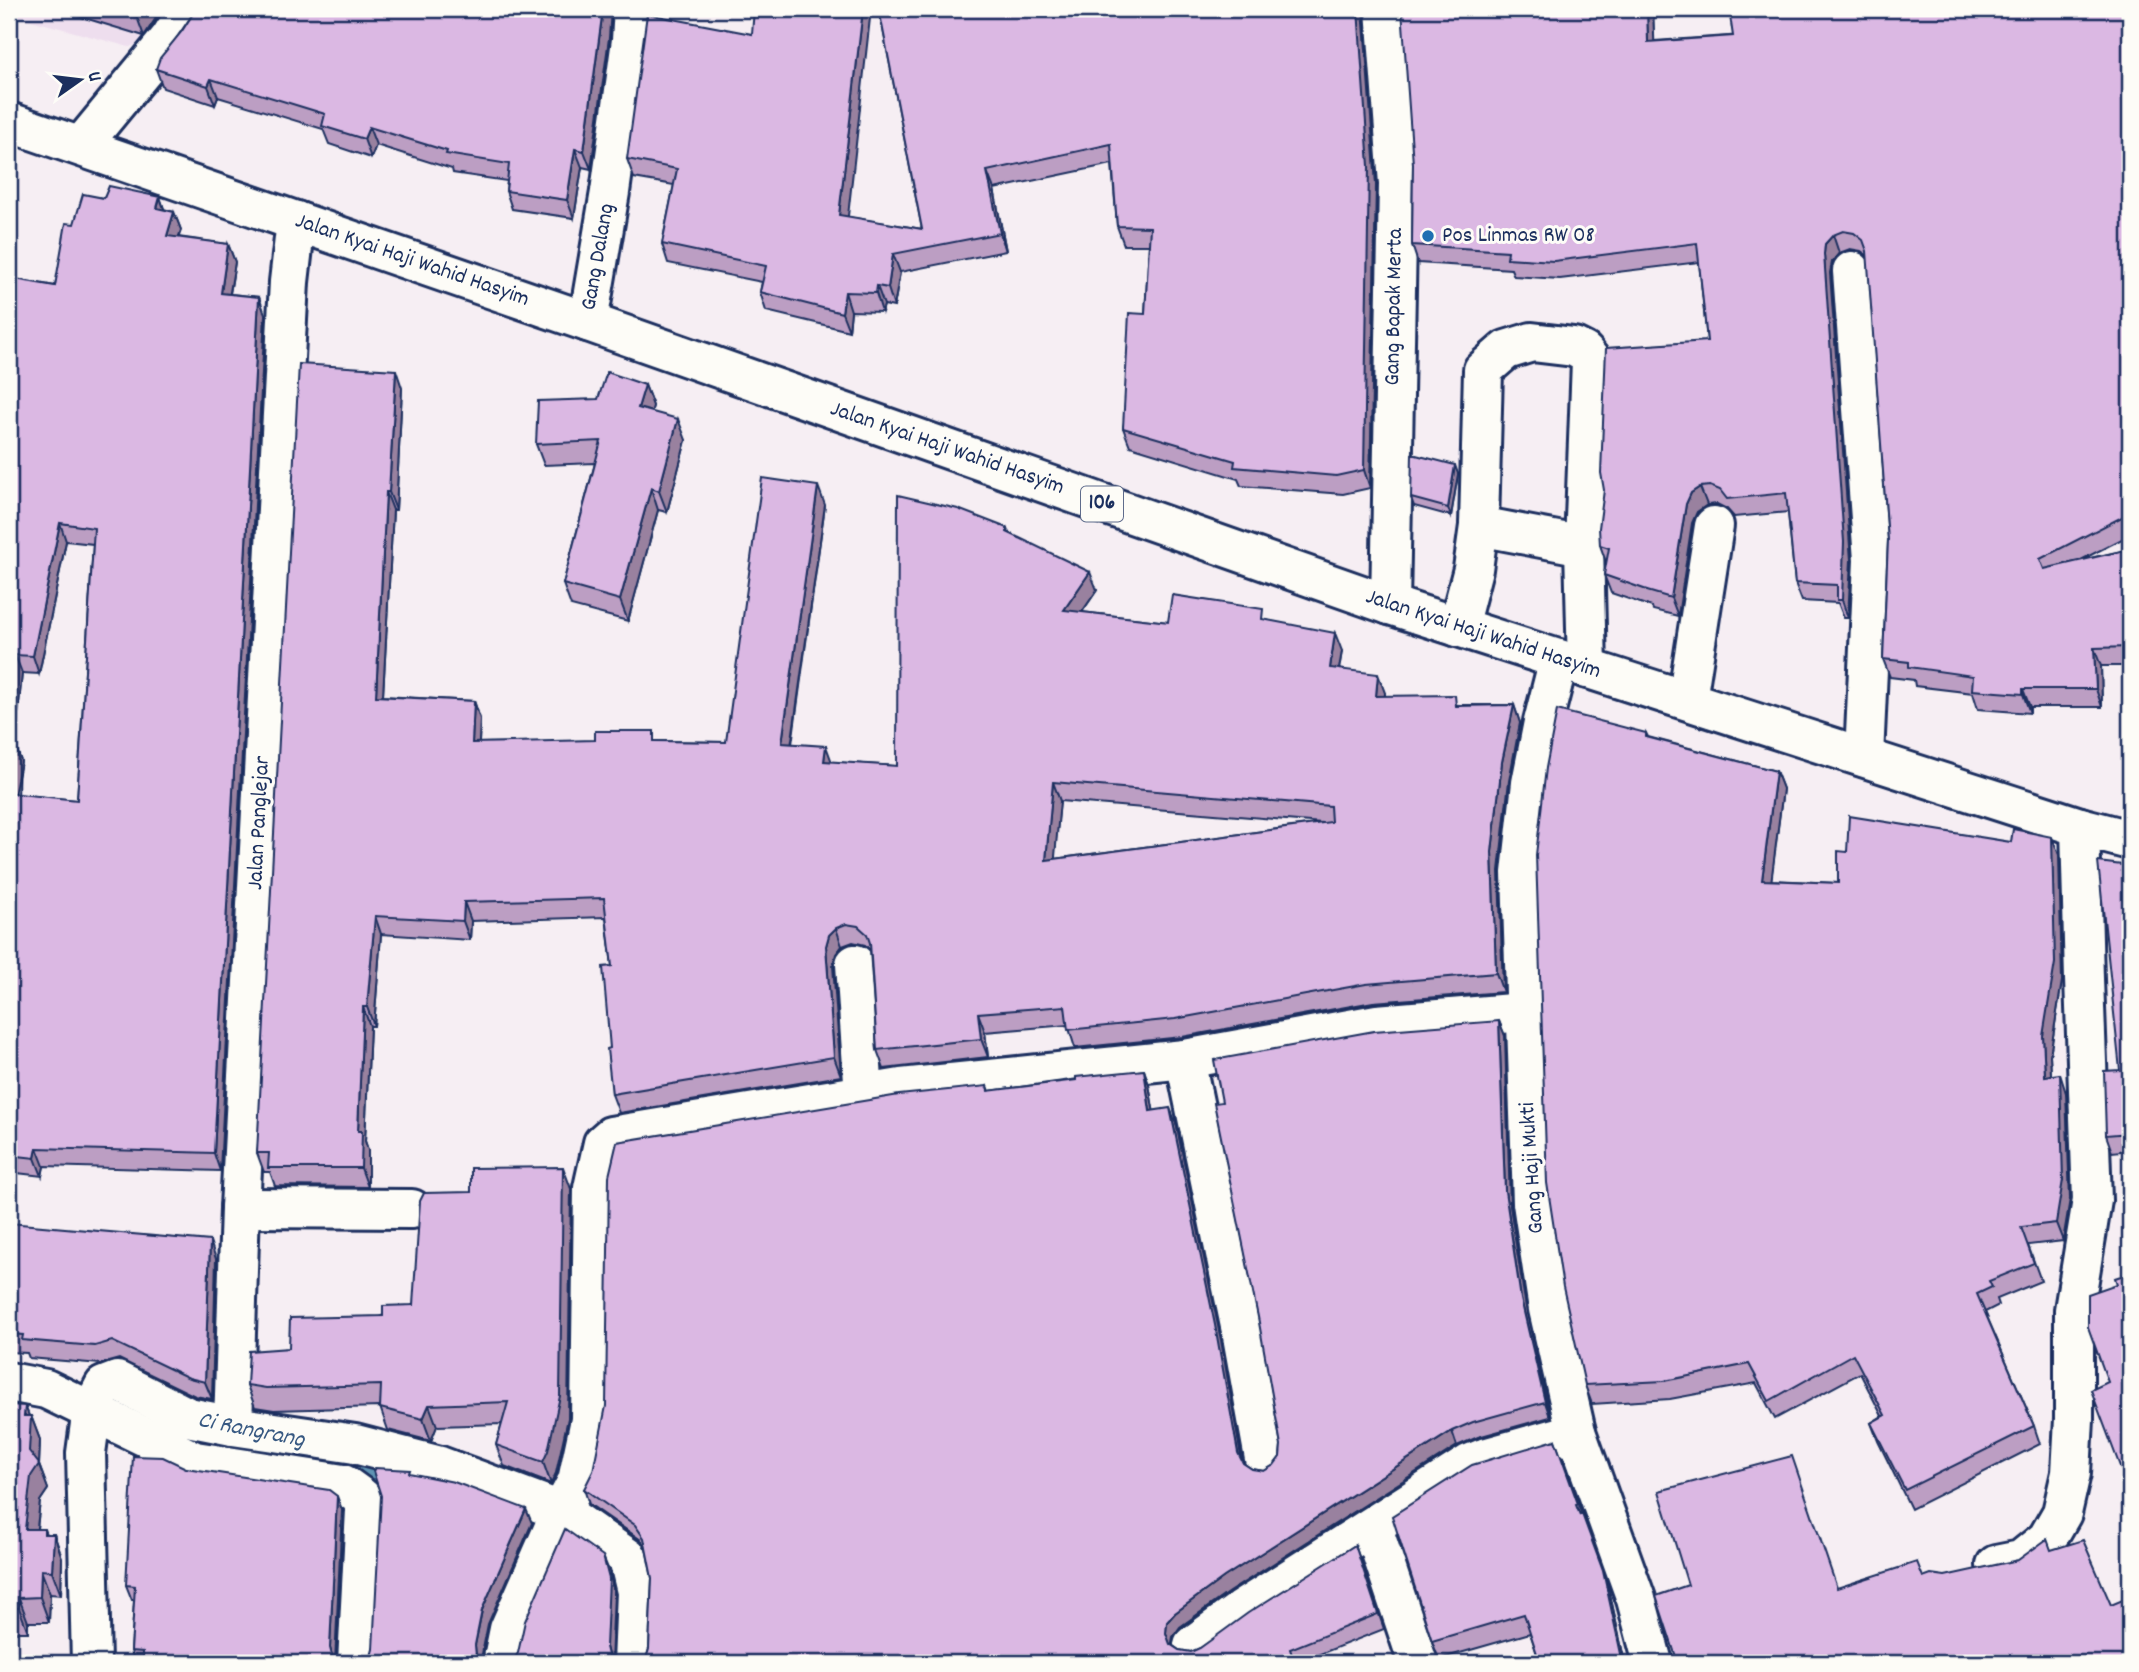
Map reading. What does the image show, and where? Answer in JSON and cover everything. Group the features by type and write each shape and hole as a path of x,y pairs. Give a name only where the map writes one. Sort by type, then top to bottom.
{"street":[{"path":"81,146 170,38 188,9"},
{"name":"Gang Dalang","path":"588,322 610,191 633,9"},
{"name":"Gang Bapak Merta","path":"1385,9 1398,184 1390,605"},
{"name":"Jalan Kyai Haji Wahid Hasyim","path":"9,122 588,322 1390,605 2080,827 2130,839"},
{"name":"Jalan Panglejar","path":"233,1426 240,1208 289,282 296,221"},
{"path":"1852,271 1873,561 1864,757"},
{"name":"Gang Haji Mukti","path":"1479,526 1483,370 1506,350 1532,342 1574,347 1584,352 1591,361 1584,546 1573,664 1538,746 1521,873 1532,1203 1548,1309 1576,1433 1636,1599 1653,1663"},
{"path":"1458,627 1473,569 1479,526 1584,546"},
{"path":"1687,700 1714,526"},
{"path":"1960,1573 2021,1560 2047,1539 2062,1513 2071,1473 2074,1310 2092,1200 2080,827"},
{"path":"855,964 864,1094"},
{"path":"502,1663 509,1629 577,1481 590,1420 593,1188 603,1143 611,1136 901,1088 1185,1059 1377,1024 1525,1012"},
{"path":"1185,1059 1242,1336 1265,1464"},
{"path":"240,1208 412,1209"},
{"path":"91,1663 86,1453 96,1400 117,1381 188,1417 367,1447 440,1466 561,1511 628,1558 636,1592 633,1663"},
{"path":"9,1382 96,1400 195,1461 344,1483 361,1497 365,1510 357,1663"},
{"path":"1193,1645 1241,1610 1373,1528 1424,1491 1469,1464 1576,1433"},
{"path":"1373,1528 1418,1663"}],"shaded area":[{"path":"9,9 182,9 155,38 129,47 9,14"}],"building":[{"path":"109,9 143,9 137,17"},
{"path":"196,9 603,9 584,151 575,149 567,200 506,191 509,164 446,154 447,151 369,127 364,139 322,126 325,114 211,79 208,86 156,69 160,58"},
{"path":"754,9 863,9 839,215 922,229 879,9 1358,9 1369,166 1364,470 1336,476 1234,467 1235,461 1123,428 1129,313 1145,314 1150,227 1117,226 1111,144 987,171 1000,233 893,254 888,288 877,286 876,293 845,292 842,313 760,292 766,266 662,244 677,169 627,159 647,14 752,34"},
{"path":"1402,9 1647,9 1648,42 1733,36 1729,9 2130,9 2130,513 2040,559 2044,569 2130,549 2130,647 2094,648 2096,689 2023,689 2023,694 1972,690 1973,676 1909,667 1909,662 1883,659 1888,540 1867,251 1863,240 1854,233 1843,231 1833,235 1825,244 1824,254 1844,542 1842,600 1837,600 1837,585 1795,583 1786,493 1727,499 1720,490 1710,486 1700,487 1691,493 1686,504 1671,598 1604,575 1609,548 1600,545 1599,528 1604,490 1601,473 1606,348 1707,341 1697,243 1554,261 1507,258 1508,251 1412,245 1413,164"},
{"path":"109,186 160,197 157,208 174,212 167,236 228,244 221,293 259,297 214,1153 37,1148 35,1158 9,1155 9,793 77,800 94,528 60,523 33,656 15,655 9,729 9,278 55,286 66,223 74,224 83,194 104,198"},
{"path":"299,364 396,370 389,492 386,492 376,696 474,701 472,743 595,740 595,731 654,731 654,741 726,742 762,478 818,486 782,743 826,746 824,761 897,766 898,495 958,509 1007,528 1007,532 1090,572 1064,610 1168,622 1172,595 1263,609 1262,619 1335,633 1330,668 1378,674 1376,696 1455,695 1456,706 1514,705 1502,762 1492,852 1496,973 1366,984 1175,1019 1068,1030 1065,1006 978,1013 981,1039 877,1050 870,943 867,934 858,926 846,924 829,935 826,946 834,1057 612,1094 603,967 612,966 604,898 464,902 463,921 375,916 367,1007 363,1007 358,1131 362,1131 361,1168 268,1168 269,1153 257,1153","holes":["1053,782 1330,806 1331,822 1046,860"]},
{"path":"607,372 645,385 638,408 678,419 659,491 651,488 620,600 563,584 601,441 536,444 538,401 598,399"},
{"path":"1412,454 1455,465 1448,508 1411,498"},
{"path":"1557,710 1646,733 1646,737 1776,771 1762,880 1838,883 1838,851 1847,852 1849,816 2011,842 2013,829 2052,837 2055,963 2043,1036 2045,1076 2060,1074 2063,1180 2056,1223 2021,1227 2034,1263 1989,1281 1992,1287 1977,1294 2034,1426 1905,1490 1871,1423 1885,1415 1853,1354 1769,1401 1749,1364 1664,1381 1585,1385 1563,1287 1547,1183 1536,855 1546,768"},
{"path":"9,742 15,743 9,772"},
{"path":"2098,862 2130,866 2130,1133 2106,1135 2104,1071 2120,1070"},
{"path":"1499,1021 1505,1191 1521,1299 1545,1402 1473,1422 1452,1431 1224,1577 1175,1613 1167,1622 1166,1633 1170,1644 1179,1650 1191,1652 1200,1648 1248,1613 1355,1545 1378,1614 1290,1649 1295,1663 642,1663 649,1649 652,1578 644,1538 635,1525 584,1489 593,1471 606,1406 609,1176 617,1142 899,1095 987,1086 988,1091 1076,1080 1076,1077 1144,1070 1150,1111 1170,1108 1215,1325 1238,1453 1243,1463 1252,1469 1264,1471 1280,1457 1281,1445 1214,1103 1222,1102 1214,1060 1374,1031"},
{"path":"563,1167 560,1396 543,1462 496,1445 508,1402 429,1405 423,1419 380,1408 381,1385 266,1388 247,1385 249,1351 289,1348 290,1318 383,1316 383,1306 413,1305 420,1201 424,1193 471,1192 471,1168"},
{"path":"9,1223 210,1241 205,1382 189,1378 112,1341 95,1346 22,1340 23,1335 9,1334"},
{"path":"2130,1273 2130,1493 2091,1390 2108,1382 2088,1327 2088,1294 2117,1284 2115,1278"},
{"path":"9,1405 25,1406 24,1416 31,1416 29,1451 39,1464 31,1476 25,1529 44,1529 44,1534 54,1534 52,1571 41,1570 40,1597 19,1598 19,1608 9,1608"},
{"path":"1555,1440 1578,1504 1576,1505 1580,1515 1582,1514 1603,1571 1623,1663 1540,1663 1524,1614 1432,1641 1392,1516 1472,1465"},
{"path":"133,1456 163,1457 186,1468 329,1490 337,1496 330,1648 337,1663 143,1663 143,1652 131,1651 135,1586 126,1585"},
{"path":"1792,1456 1837,1588 1917,1562 1923,1577 1931,1574 1945,1576 2018,1560 2047,1539 2051,1550 2083,1540 2111,1605 2130,1597 2130,1663 1678,1663 1656,1596 1688,1585 1659,1491"},
{"path":"375,1468 410,1470 409,1473 454,1482 526,1509 482,1610 475,1645 476,1656 481,1663 366,1663 370,1660 373,1649 381,1496 373,1471"},
{"path":"565,1529 603,1556 609,1579 606,1647 613,1663 512,1663 518,1653 525,1621"}],"waterway":[{"name":"Ci Rangrang","path":"346,1472 372,1477"}],"place":[{"name":"Pos Linmas RW 08","path":"1428,236"}]}
